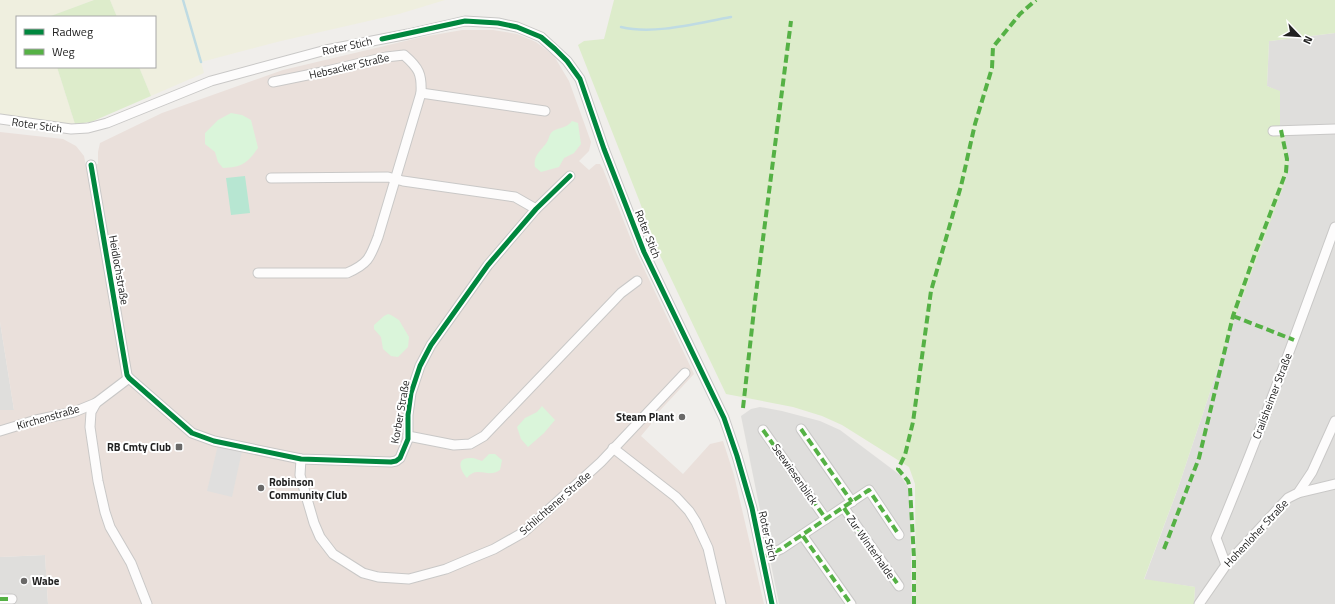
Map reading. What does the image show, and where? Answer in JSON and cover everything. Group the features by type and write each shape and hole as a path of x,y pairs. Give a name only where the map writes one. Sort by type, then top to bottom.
{"street":[{"name":"Roter Stich","path":"0,120 71,129 88,128 107,123 211,81 326,50 465,21 517,26 541,37 567,61 580,80 604,149 644,252 724,418 752,508 772,604"},
{"name":"Hebsacker Straße","path":"258,273 347,273 360,267 370,257 378,237 396,179 421,93 422,80 420,71 413,62 404,55 386,57 273,82"},
{"path":"421,93 545,110"},
{"path":"1273,131 1335,129"},
{"name":"Heidlochstraße","path":"91,165 127,375 129,378"},
{"name":"Korber Straße","path":"129,378 192,433 214,441 301,459 396,461 403,451 408,436 408,415 411,393 420,366 430,345 488,265 536,209 570,176"},
{"path":"271,178 388,177 408,182 515,197 536,209"},
{"name":"Crailsheimer Straße","path":"1226,564 1216,538 1241,478 1294,340 1335,227"},
{"name":"Korber Straße","path":"408,436 454,445 470,444 484,436 621,293 637,281"},
{"name":"Schlichtener Straße","path":"301,459 300,475 314,523 320,537 333,554 363,573 378,577 409,579 446,569 494,549 524,532 601,462 685,373"},
{"path":"129,378 96,403 91,412 90,427 104,512 110,526 131,563 148,604"},
{"name":"Kirchenstraße","path":"0,432 36,420 74,412 96,403"},
{"name":"Hohenloher Straße","path":"1198,604 1226,564 1288,498 1298,493 1312,472 1335,421"},
{"path":"801,429 852,502"},
{"name":"Seewiesenblick","path":"763,430 826,519"},
{"path":"613,448 676,497 689,511 696,522 708,548 721,604"},
{"path":"1298,493 1335,484"},
{"path":"763,557 781,550 869,490 899,535"},
{"name":"Zur Winterhalde","path":"844,508 899,586"},
{"path":"803,536 851,604"},
{"path":"0,599 12,599"}],"shaded area":[{"path":"462,30 493,30 517,34 536,42 554,56 569,81 591,142 589,151 579,161 589,170 596,164 600,164 603,169 636,252 694,374 651,420 651,424 641,436 683,474 710,444 723,441 734,475 764,604 48,604 45,555 0,557 0,410 14,410 0,322 0,132 63,139 76,146 84,156 86,166 98,164 100,143 162,113 283,70 422,37"},
{"path":"1335,33 1335,604 1194,604 1195,587 1144,580 1178,488 1233,323 1280,127 1280,92 1267,86 1269,41"},
{"path":"0,322 14,410 0,410"},
{"path":"760,407 820,421 840,430 900,475 908,487 910,505 912,604 779,604 741,416 751,409"},
{"path":"218,445 242,451 232,497 207,491"},
{"path":"45,555 48,604 0,604 0,557"}],"green space":[{"path":"0,0 94,0 51,16 16,16 16,68 57,68 75,124 0,114"},
{"path":"94,0 110,0 117,16 51,16"},
{"path":"110,0 445,0 399,14 281,41 201,62 204,73 151,96 139,68 156,68 156,16 117,16"},
{"path":"614,0 1335,0 1335,33 1269,41 1267,86 1280,91 1280,127 1284,135 1289,160 1285,182 1233,323 1178,488 1144,579 1195,587 1194,604 916,604 915,484 909,467 842,425 822,416 793,407 726,394 657,249 578,45 584,41 604,39"},
{"path":"57,68 139,68 151,96 91,122 75,124"},
{"path":"231,113 242,115 251,120 258,148 244,163 235,167 223,168 218,162 215,152 205,144 205,133 218,120"},
{"path":"572,121 578,123 581,144 574,153 564,158 559,167 541,172 535,167 535,159 538,153 547,142 553,131 568,125"},
{"path":"245,176 250,213 231,215 226,178"},
{"path":"388,314 399,320 409,337 408,347 398,357 391,356 383,349 381,337 374,329 374,325"},
{"path":"542,406 555,420 544,433 528,447 521,439 517,427 525,418 537,412"},
{"path":"489,454 495,454 502,460 500,470 491,473 479,472 471,474 467,478 462,471 460,465 461,462 467,458 474,458 482,461"}],"waterway":[{"path":"183,0 201,62"},
{"path":"621,27 648,30 662,29 731,17"}],"marked path":[{"path":"914,604 914,558 910,488 908,481 898,469 905,455 913,422 931,291 961,186 975,124 992,68 993,47 1020,14 1036,0"},
{"path":"743,408 755,301 791,21"},
{"path":"1164,549 1199,458 1233,316 1286,172 1287,159 1281,130"},
{"path":"1233,316 1294,340"},
{"path":"801,429 852,502"},
{"path":"763,430 826,519"},
{"path":"763,557 781,549 869,490 899,535"},
{"path":"844,508 899,586"},
{"path":"803,536 851,604"},
{"path":"0,599 12,599"}],"cycle path":[{"path":"382,39 465,21 498,23 517,27 541,37 567,61 580,79 604,149 644,252 724,418 752,508 772,604"},
{"path":"91,165 127,375 129,378 192,433 214,441 301,459 391,462 400,458 408,439 408,415 411,393 420,366 431,345 488,265 536,209 570,176"}],"place":[{"name":"Steam Plant","path":"682,417"},
{"name":"RB Cmty Club","path":"179,447"},
{"name":"Robinson Community Club","path":"261,488"},
{"name":"Wabe","path":"24,581"}]}
